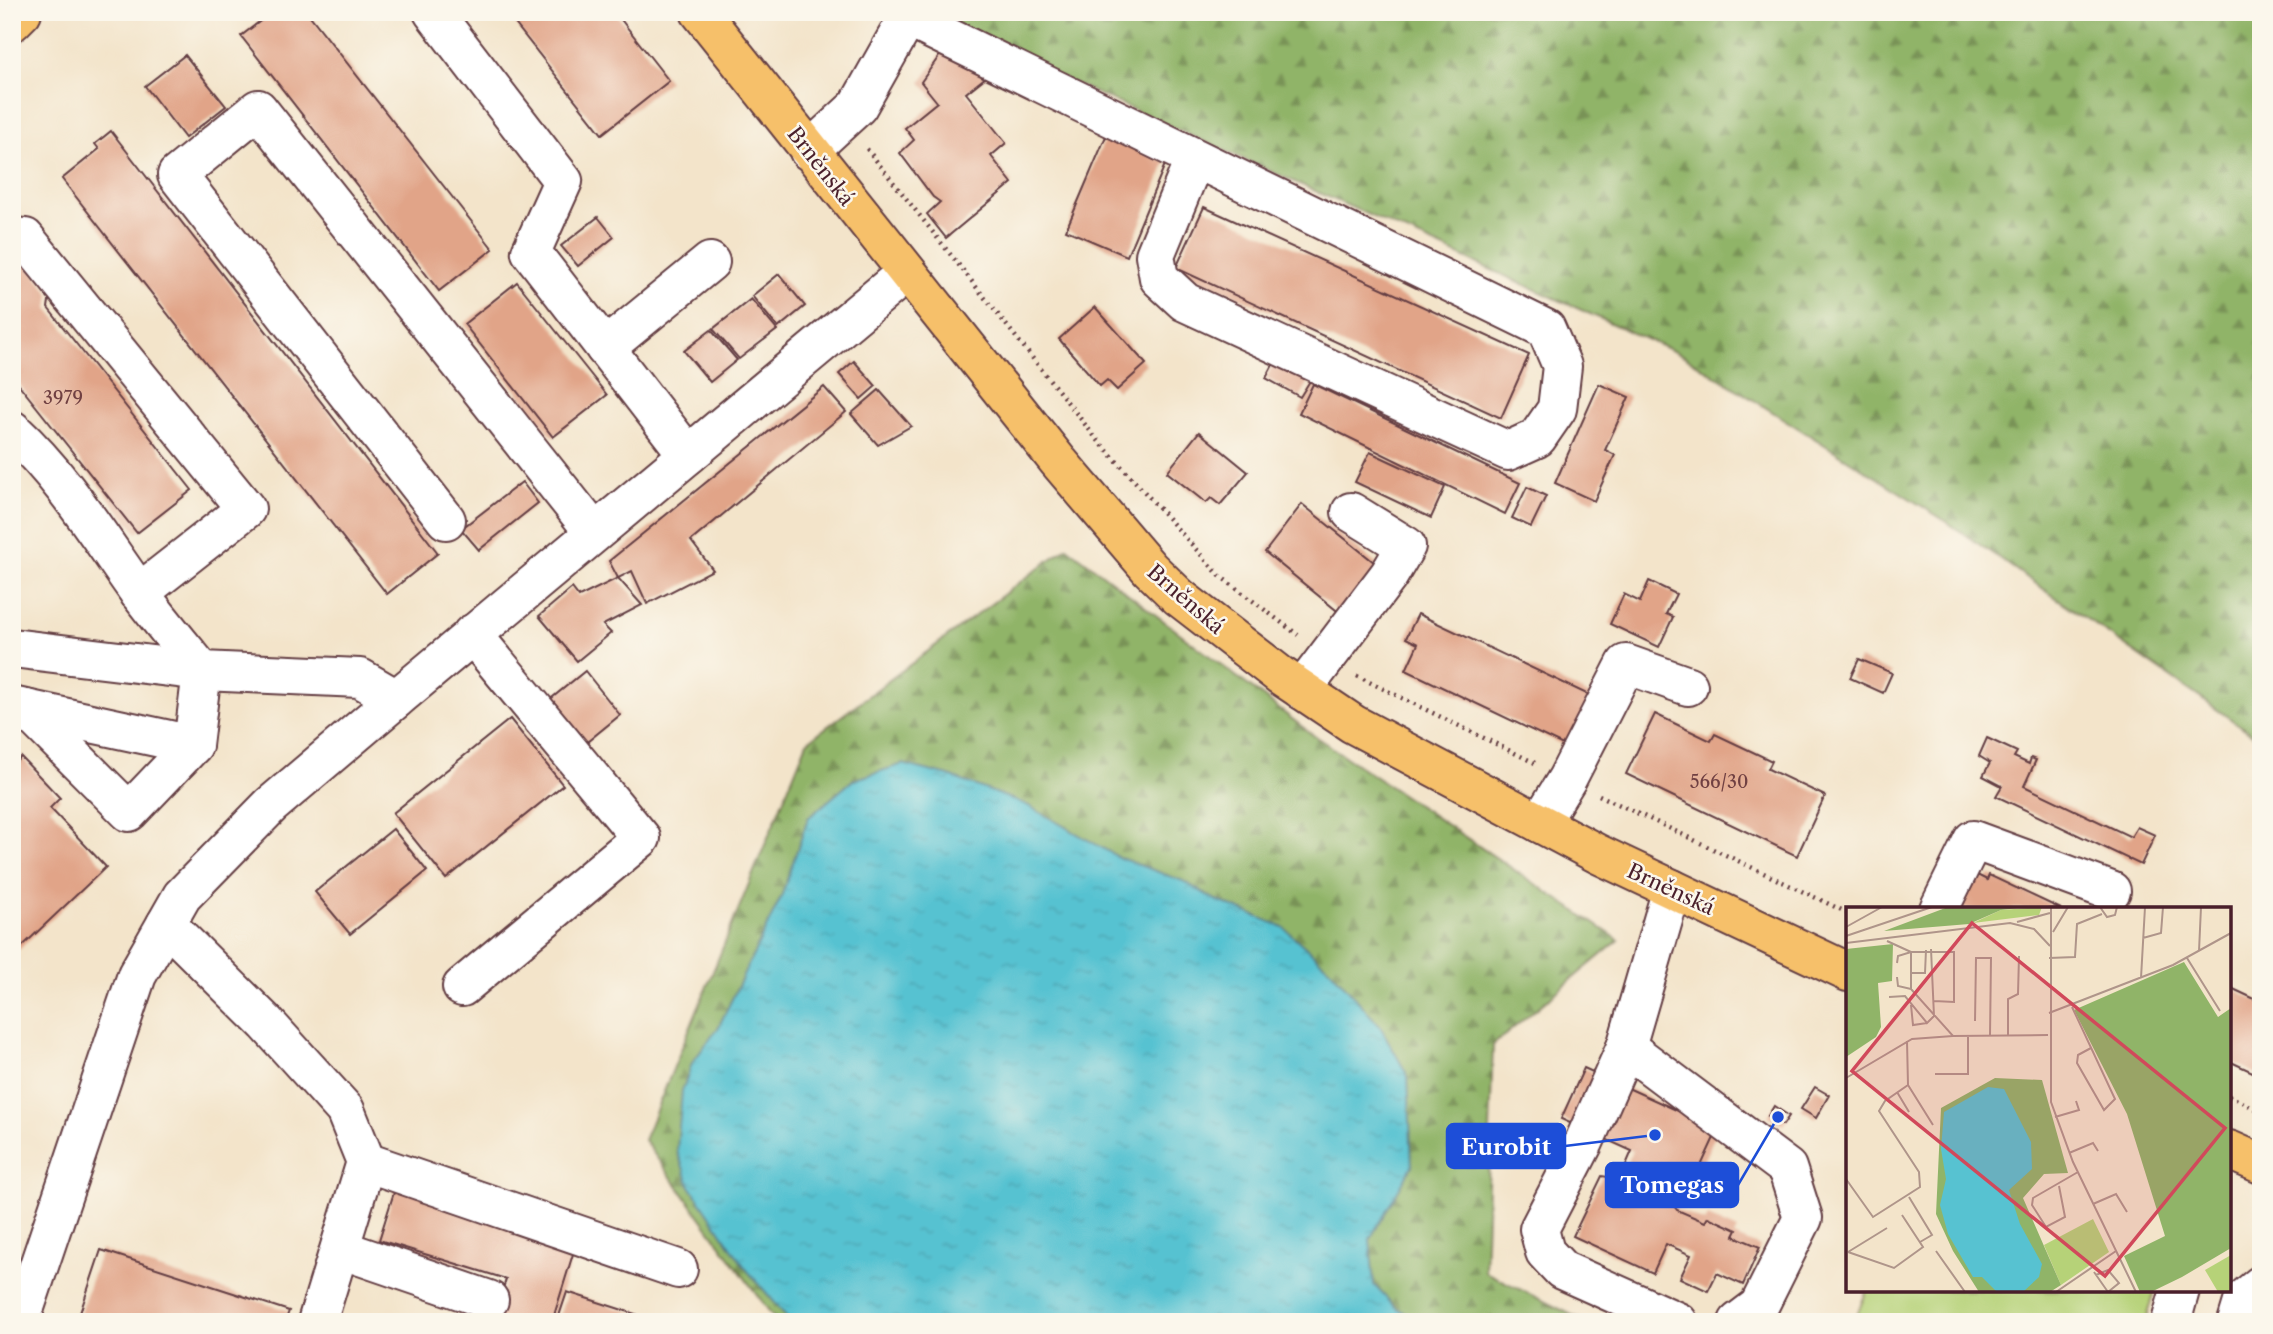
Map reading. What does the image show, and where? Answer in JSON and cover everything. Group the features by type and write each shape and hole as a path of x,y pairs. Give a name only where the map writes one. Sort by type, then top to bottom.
{"main road":[{"path":"12,22 22,12"},
{"name":"Brněnská","path":"700,12 808,151 1104,517 1150,569 1213,624 1353,724 1540,823 1846,971"},
{"path":"2231,1151 2261,1164"}],"street":[{"path":"433,12 563,181 531,252 688,455"},
{"path":"808,151 859,106 910,15 1546,329 1562,366 1557,408 1537,438 1508,451 1185,302 1159,278 1155,255 1195,158"},
{"path":"446,520 177,175 258,109 594,532"},
{"path":"12,237 25,238 246,509 139,593"},
{"path":"605,348 710,262"},
{"path":"20,1322 137,975 182,896 271,804 471,634 906,273"},
{"path":"12,430 39,455 139,593 202,671 193,745 129,812 19,708"},
{"path":"1302,690 1406,547 1350,512"},
{"path":"462,987 641,838 471,634"},
{"path":"12,648 202,671 360,678 397,699"},
{"path":"1540,823 1567,779 1626,664 1688,686"},
{"path":"19,708 193,745"},
{"path":"1940,907 1973,840 2112,891"},
{"path":"1672,889 1626,1047 1584,1142 1539,1230 1545,1252 1562,1270 1678,1322"},
{"path":"166,924 266,1023 345,1110 366,1162 317,1322"},
{"path":"1626,1047 1787,1168 1797,1192 1803,1218 1759,1306 1738,1322"},
{"path":"366,1162 678,1269"},
{"path":"340,1249 489,1300"},
{"path":"2237,1322 2244,1299 2261,1285"},
{"path":"2171,1322 2179,1292"}],"path":[{"path":"859,106 873,126 863,142 870,155 918,210 1095,437 1220,576 1340,668 1846,913"},
{"path":"2231,1097 2261,1111"}],"green space":[{"path":"940,12 2261,12 2261,740 1947,522 1684,356 935,21"},
{"path":"1067,547 1313,735 1619,940 1493,1045 1485,1272 1586,1322 777,1322 644,1140 807,742"},
{"path":"1866,1292 2154,1292 2146,1322 1854,1322"}],"water":[{"path":"903,764 949,776 1025,804 1120,858 1183,881 1216,900 1283,927 1331,970 1380,1026 1408,1076 1412,1166 1370,1239 1374,1285 1394,1306 1420,1322 791,1322 746,1269 690,1186 677,1151 682,1091 692,1063 718,1028 781,897 808,818 853,780"}],"building":[{"path":"272,12 307,12 493,249 439,291 241,36"},
{"path":"506,12 615,12 669,81 602,134"},
{"path":"947,45 991,73 966,93 1006,143 991,156 1012,183 946,238 927,214 940,202 933,197 900,153 914,140 905,128 937,102 921,82"},
{"path":"185,55 226,106 185,138 145,86"},
{"path":"111,131 438,553 387,594 62,179 99,149 95,144"},
{"path":"1106,136 1166,162 1127,256 1066,230"},
{"path":"1204,207 1529,355 1501,418 1176,268"},
{"path":"598,217 614,237 578,266 561,246"},
{"path":"12,264 28,265 50,294 48,308 192,490 137,533 12,376"},
{"path":"779,274 805,306 778,328 752,296"},
{"path":"517,282 607,395 553,437 464,324"},
{"path":"751,299 777,330 739,359 713,329"},
{"path":"1095,307 1146,364 1117,390 1107,380 1100,386 1059,339"},
{"path":"711,330 737,360 710,382 684,351"},
{"path":"1276,359 1313,376 1300,397 1266,378"},
{"path":"854,361 876,386 861,399 839,374"},
{"path":"1313,384 1520,483 1505,514 1299,413"},
{"path":"1599,384 1629,397 1605,450 1615,455 1594,501 1555,483"},
{"path":"824,387 846,412 691,541 713,570 647,604 632,571 618,578 609,561"},
{"path":"879,390 911,426 878,445 851,414"},
{"path":"1199,432 1248,472 1220,505 1211,498 1206,503 1167,472"},
{"path":"1370,452 1445,487 1431,518 1355,482"},
{"path":"522,482 538,503 479,550 461,529"},
{"path":"1527,487 1546,496 1531,527 1512,518"},
{"path":"1302,504 1380,567 1341,614 1265,552"},
{"path":"618,578 642,605 603,625 611,633 577,661 539,616 572,588 579,597"},
{"path":"1649,581 1676,594 1666,614 1673,617 1659,647 1610,624 1624,594 1640,602"},
{"path":"1418,614 1591,696 1567,747 1406,670 1418,644 1406,638"},
{"path":"1859,659 1892,673 1883,693 1850,678"},
{"path":"585,671 620,715 582,746 547,702"},
{"path":"1655,714 1711,741 1715,734 1772,761 1768,769 1825,796 1797,856 1626,774"},
{"path":"510,719 563,785 446,879 393,813"},
{"path":"1987,738 2017,752 2014,757 2029,764 2031,758 2036,760 2024,786 2131,837 2137,827 2155,835 2141,865 1996,796 2002,786 1983,776 1990,763 1979,756"},
{"path":"21,757 60,798 50,808 106,867 12,956 12,765"},
{"path":"393,829 427,871 350,934 315,892"},
{"path":"1977,875 1987,880 1989,875 2057,907 1962,907"},
{"path":"2231,988 2261,1002 2261,1076 2231,1062"},
{"path":"1584,1068 1718,1129 1695,1179 1684,1174 1671,1202 1677,1210 1705,1222 1708,1217 1737,1230 1734,1236 1760,1247 1743,1285 1717,1273 1708,1291 1680,1278 1691,1255 1666,1244 1653,1273 1573,1236 1602,1176 1620,1179 1632,1151 1561,1119"},
{"path":"1815,1087 1829,1095 1816,1118 1801,1109"},
{"path":"1774,1106 1789,1116 1783,1125 1768,1116"},
{"path":"396,1186 577,1241 552,1322 493,1322 506,1279 379,1240"},
{"path":"101,1250 289,1311 285,1322 77,1322"},
{"path":"567,1292 657,1321 657,1322 557,1322"}],"place":[{"name":"Tomegas","path":"1778,1117"},
{"name":"Eurobit","path":"1655,1135"}]}
